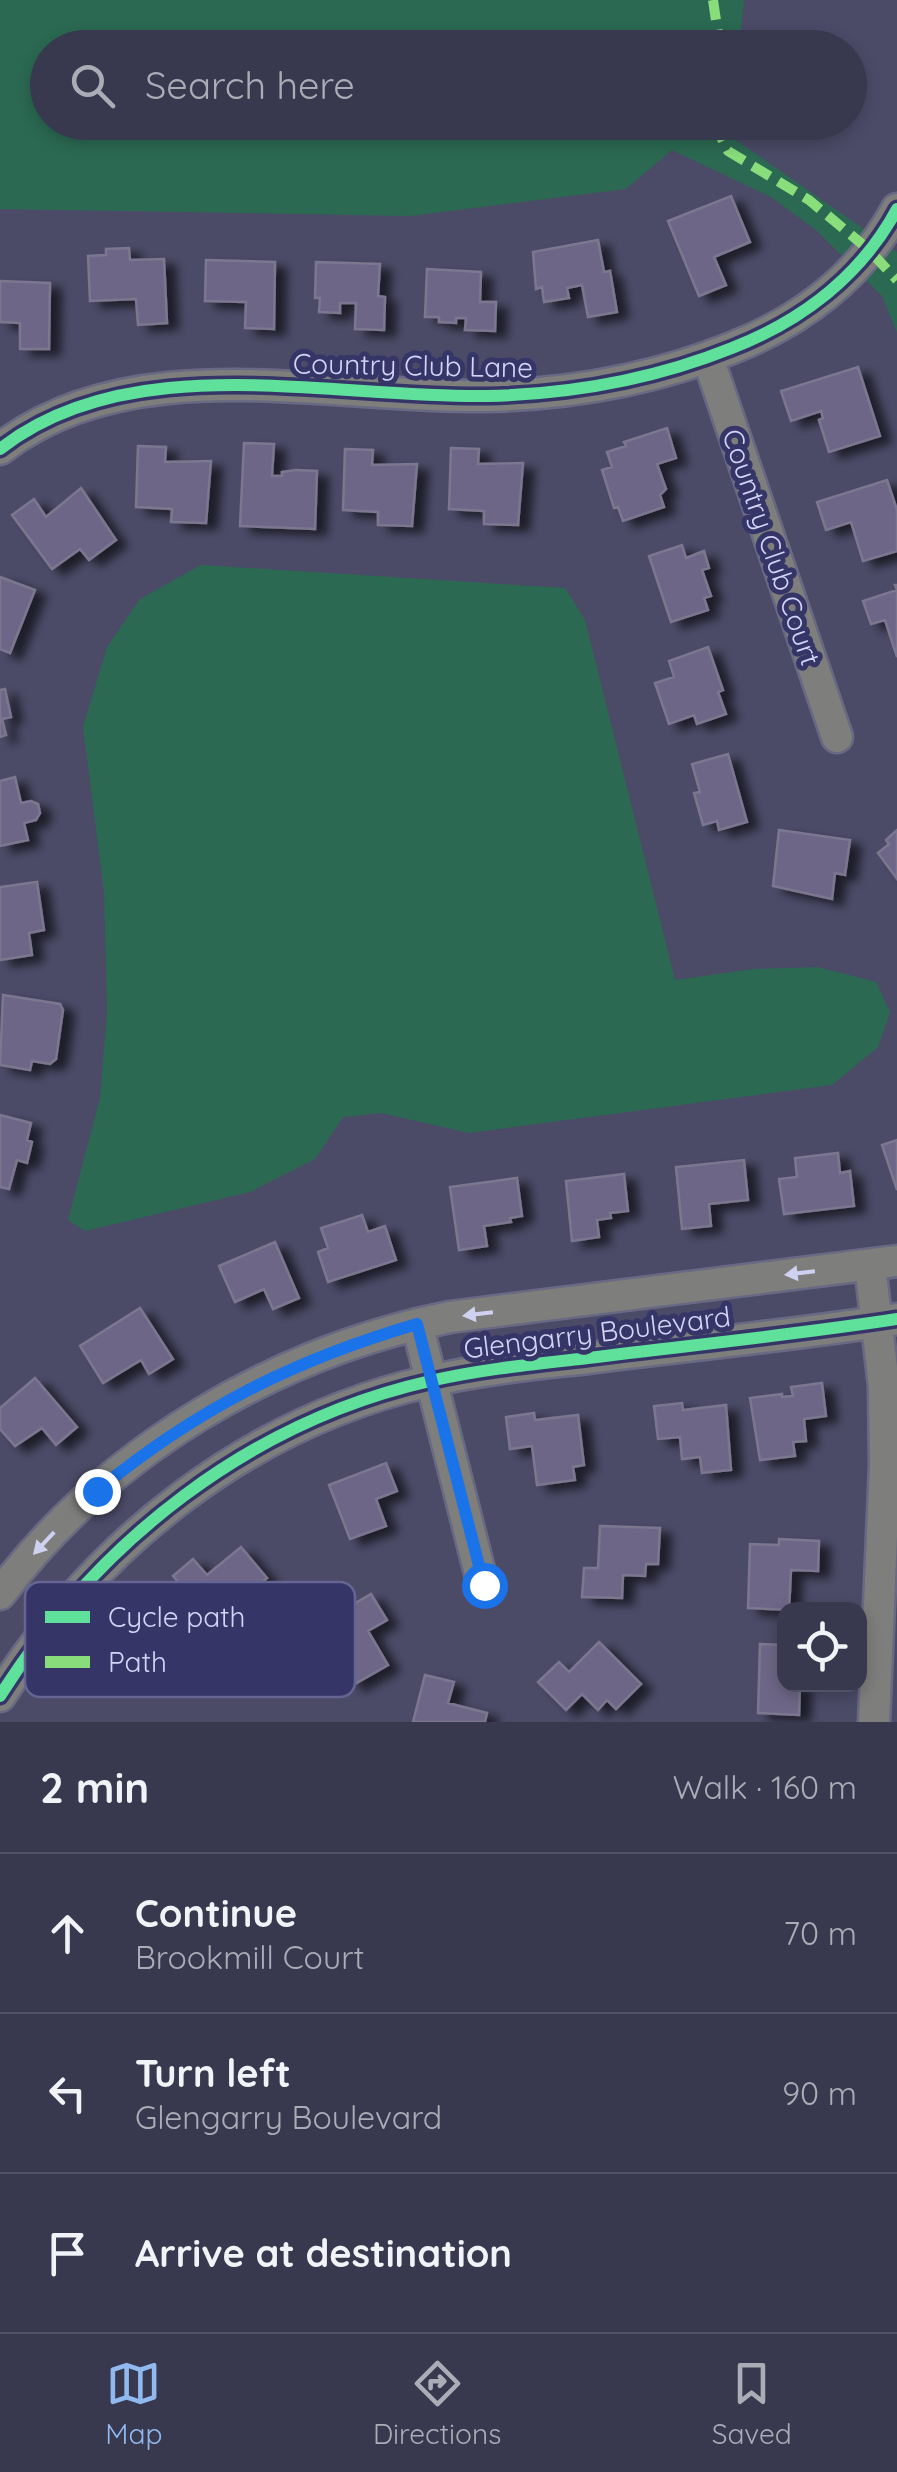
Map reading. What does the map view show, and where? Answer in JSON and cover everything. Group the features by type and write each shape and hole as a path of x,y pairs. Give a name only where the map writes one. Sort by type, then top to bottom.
{"street":[{"name":"Country Club Lane","path":"0,449 59,413 97,398 137,392 218,386 486,396 619,382 708,358 774,332 809,310 840,282 897,209"},
{"name":"Country Club Court","path":"708,358 836,737"},
{"path":"874,1722 884,1465 884,1263"},
{"name":"Glengarry Boulevard","path":"0,1594 65,1520 164,1438 278,1373 365,1339 417,1324 884,1263"},
{"name":"Glengarry Boulevard","path":"86,1582 130,1538 197,1486 307,1422 378,1396 430,1380 476,1372 887,1320"},
{"path":"417,1324 484,1585"},
{"name":"Glengarry Boulevard","path":"0,1696 25,1658"}],"green space":[{"path":"0,0 744,0 741,30 30,30 30,140 736,140 897,252 897,333 882,296 816,230 771,197 672,150 626,189 410,216 0,209"},
{"path":"201,565 565,588 585,620 675,980 753,969 818,967 876,982 890,1012 878,1047 832,1085 469,1133 381,1113 343,1117 315,1159 250,1192 85,1231 68,1220 100,1098 107,1011 104,892 83,727 107,647 140,599"}],"building":[{"path":"731,196 750,242 714,257 726,285 699,296 668,221"},
{"path":"598,240 604,272 610,271 617,312 588,317 582,285 567,288 569,298 544,302 542,287 536,289 533,252"},
{"path":"129,248 130,260 164,259 167,323 138,325 136,299 90,301 88,256 106,255 106,249"},
{"path":"206,260 275,262 274,329 245,328 246,302 205,301"},
{"path":"316,262 380,264 378,296 385,297 384,330 355,329 356,303 340,303 340,313 319,312 320,298 315,298"},
{"path":"427,269 481,272 480,302 496,302 495,331 465,330 466,318 456,318 456,323 425,317"},
{"path":"0,281 50,283 49,349 20,349 20,323 0,322"},
{"path":"858,367 880,436 829,452 819,420 823,418 821,411 791,421 781,391"},
{"path":"667,428 676,458 657,464 666,489 660,495 664,507 623,521 618,507 614,508 602,470 612,467 607,452"},
{"path":"244,443 274,444 272,476 296,470 317,471 315,529 240,526"},
{"path":"138,446 166,447 165,462 211,461 206,523 171,522 172,509 136,507"},
{"path":"451,448 479,449 478,464 523,463 518,525 484,524 484,511 449,509"},
{"path":"345,449 373,450 372,465 417,464 412,526 378,525 378,512 343,510"},
{"path":"887,480 897,510 897,551 863,561 851,522 826,530 817,502"},
{"path":"81,488 116,540 89,560 80,549 52,569 12,515 34,499 46,517"},
{"path":"682,545 686,558 704,551 709,568 702,570 711,596 704,598 708,610 671,622 649,556"},
{"path":"0,577 35,590 10,653 0,649"},
{"path":"897,590 897,657 885,620 871,624 863,601"},
{"path":"708,647 723,690 718,692 726,714 697,724 694,715 669,724 655,683 674,677 669,661"},
{"path":"5,689 11,717 2,719 6,735 0,737 0,690"},
{"path":"728,754 747,822 719,830 717,821 703,825 694,793 700,792 692,764"},
{"path":"15,777 21,803 38,804 40,813 36,820 24,823 28,840 0,846 0,781"},
{"path":"779,830 850,840 845,875 835,873 832,899 773,886"},
{"path":"897,830 897,879 878,853"},
{"path":"37,882 44,930 29,933 32,955 0,960 0,887"},
{"path":"3,995 60,1004 63,1010 56,1059 50,1064 32,1061 30,1070 0,1065"},
{"path":"0,1115 31,1123 27,1163 17,1160 9,1189 0,1187"},
{"path":"897,1140 897,1190 882,1145"},
{"path":"838,1153 840,1173 850,1171 854,1206 784,1214 779,1179 797,1177 795,1158"},
{"path":"744,1160 748,1200 709,1204 711,1226 682,1229 676,1167"},
{"path":"624,1174 628,1211 610,1213 611,1218 597,1220 599,1237 572,1241 566,1181"},
{"path":"517,1178 522,1216 510,1218 511,1222 484,1226 487,1246 459,1250 450,1187"},
{"path":"362,1215 368,1232 385,1226 396,1260 328,1282 318,1252 328,1248 321,1228"},
{"path":"275,1242 299,1298 273,1309 264,1289 235,1302 219,1266"},
{"path":"140,1308 173,1359 149,1374 141,1360 103,1383 80,1346"},
{"path":"35,1378 77,1427 56,1445 42,1428 15,1446 0,1429 0,1408"},
{"path":"822,1383 826,1416 804,1419 806,1441 793,1442 795,1456 760,1460 750,1398 793,1396 791,1387"},
{"path":"682,1403 683,1410 726,1405 731,1470 702,1473 700,1457 682,1459 680,1437 658,1439 654,1406"},
{"path":"534,1413 535,1420 578,1415 584,1465 573,1467 575,1480 537,1485 532,1446 510,1449 506,1417"},
{"path":"386,1463 397,1491 376,1499 386,1526 350,1539 329,1485"},
{"path":"600,1526 660,1528 658,1564 646,1564 645,1576 623,1575 622,1598 582,1597 584,1568 598,1568"},
{"path":"779,1539 819,1541 818,1571 791,1570 789,1602 777,1602 777,1609 748,1608 750,1544 779,1545"},
{"path":"241,1547 267,1578 262,1582 178,1582 173,1576 193,1559 207,1575"},
{"path":"371,1594 387,1620 368,1631 388,1665 355,1684 355,1603"},
{"path":"599,1642 641,1684 616,1709 607,1700 598,1710 582,1694 566,1710 538,1682 559,1662 569,1672"},
{"path":"760,1644 777,1645 777,1692 800,1692 799,1715 758,1713"},
{"path":"425,1675 454,1682 448,1703 487,1713 485,1722 413,1722"}],"marked path":[{"path":"713,0 717,30"},
{"path":"722,140 728,151 809,200 868,249 897,280"}],"cycle path":[{"path":"0,449 52,417 110,398 171,388 235,385 488,396 581,388 673,368 757,337 805,310 866,255 897,209"},
{"path":"88,1582 131,1539 240,1458 300,1426 364,1400 469,1373 897,1319"},
{"path":"0,1696 25,1660"}],"route":[{"path":"97,1491 164,1438 242,1391 321,1355 417,1324 484,1585"}]}
